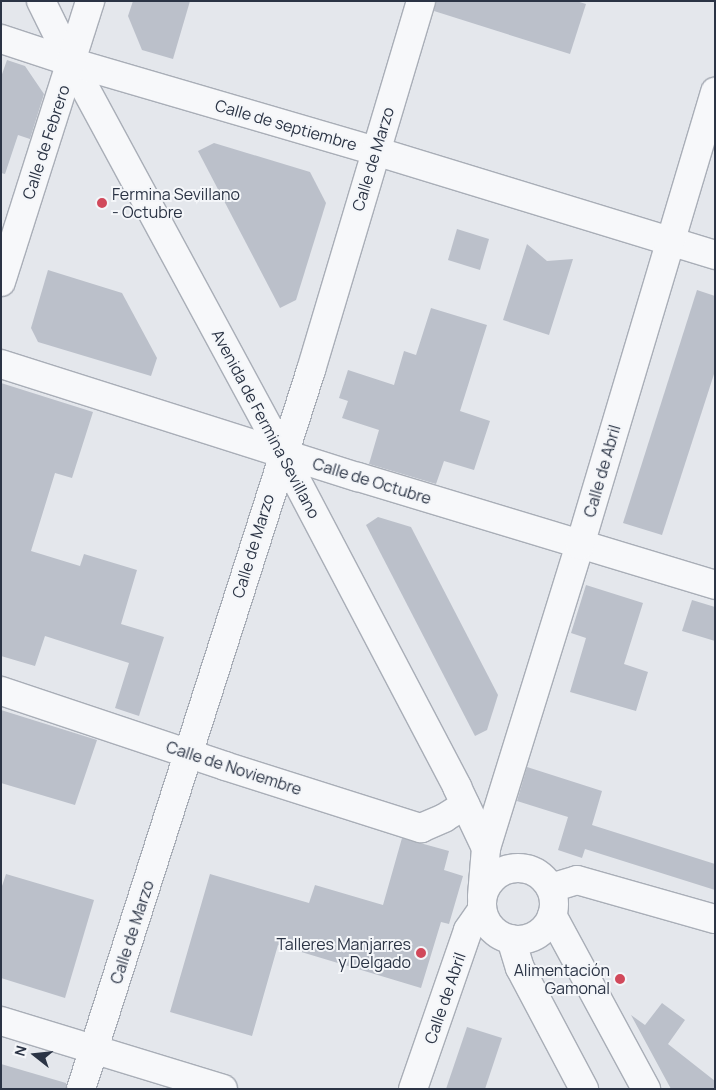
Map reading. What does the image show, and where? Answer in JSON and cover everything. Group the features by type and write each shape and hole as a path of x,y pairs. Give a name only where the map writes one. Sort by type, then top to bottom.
{"street":[{"name":"Avenida de Fermina Sevillano","path":"41,1 71,62 282,453 486,848"},
{"name":"Calle de Febrero","path":"1,282 90,1"},
{"name":"Calle de Marzo","path":"81,1089 190,754 282,453 310,370 421,1"},
{"name":"Calle de septiembre","path":"1,39 71,62 375,151 715,255"},
{"name":"Calle de Abril","path":"486,848 580,545 669,241 715,92"},
{"name":"Calle de Octubre","path":"1,364 282,453 715,585"},
{"name":"Calle de Noviembre","path":"1,691 421,828 444,818 465,805"},
{"path":"486,848 525,868 536,872 551,888 554,901 552,915 546,927 536,935 523,940 510,939 492,929 482,903 486,848"},
{"path":"482,903 488,883 498,873 511,868 525,868"},
{"path":"551,888 577,880 715,919"},
{"name":"Calle de Abril","path":"413,1089 468,930 482,903"},
{"path":"552,915 646,1089"},
{"path":"510,939 520,968 584,1089"},
{"path":"1,1021 223,1089"}],"building":[{"path":"133,1 190,1 173,59 142,50 128,16"},
{"path":"436,1 576,1 586,4 570,54 434,11"},
{"path":"7,60 25,66 44,94 30,139 18,135 5,174 1,173 1,77"},
{"path":"214,143 310,172 326,203 296,300 280,308 198,151"},
{"path":"457,229 489,239 480,270 448,260"},
{"path":"527,244 547,261 573,259 549,335 503,320"},
{"path":"48,270 122,293 157,358 151,376 38,342 31,328"},
{"path":"697,290 715,296 715,371 662,535 623,523"},
{"path":"431,308 487,325 460,411 490,421 474,470 444,461 436,484 369,464 379,430 342,418 348,401 339,398 348,370 394,385 404,351 416,355"},
{"path":"1,383 93,412 72,478 55,473 31,551 80,566 84,554 137,570 121,624 164,637 139,716 115,708 129,663 45,636 35,666 1,656"},
{"path":"378,517 411,527 498,695 487,730 475,736 366,525"},
{"path":"586,585 643,603 624,664 648,672 636,711 570,692 586,638 571,633"},
{"path":"692,600 715,607 715,641 682,631"},
{"path":"1,710 97,740 75,805 1,783"},
{"path":"527,767 602,791 592,825 715,864 715,890 585,849 582,858 558,850 568,817 517,801"},
{"path":"402,838 449,851 444,870 463,876 449,924 441,922 421,988 278,945 252,1036 170,1012 210,874 309,903 315,885 383,905"},
{"path":"6,874 94,900 65,998 1,978 1,889"},
{"path":"662,1003 685,1020 668,1044 715,1081 715,1089 671,1089 631,1015 645,1025"},
{"path":"467,1027 502,1038 485,1089 446,1089"},
{"path":"1,1064 66,1083 66,1089 1,1089"}],"place":[{"name":"Fermina Sevillano - Octubre","path":"102,203"},
{"name":"Talleres Manjarres y Delgado","path":"421,953"},
{"name":"Alimentación Gamonal","path":"620,979"}]}
